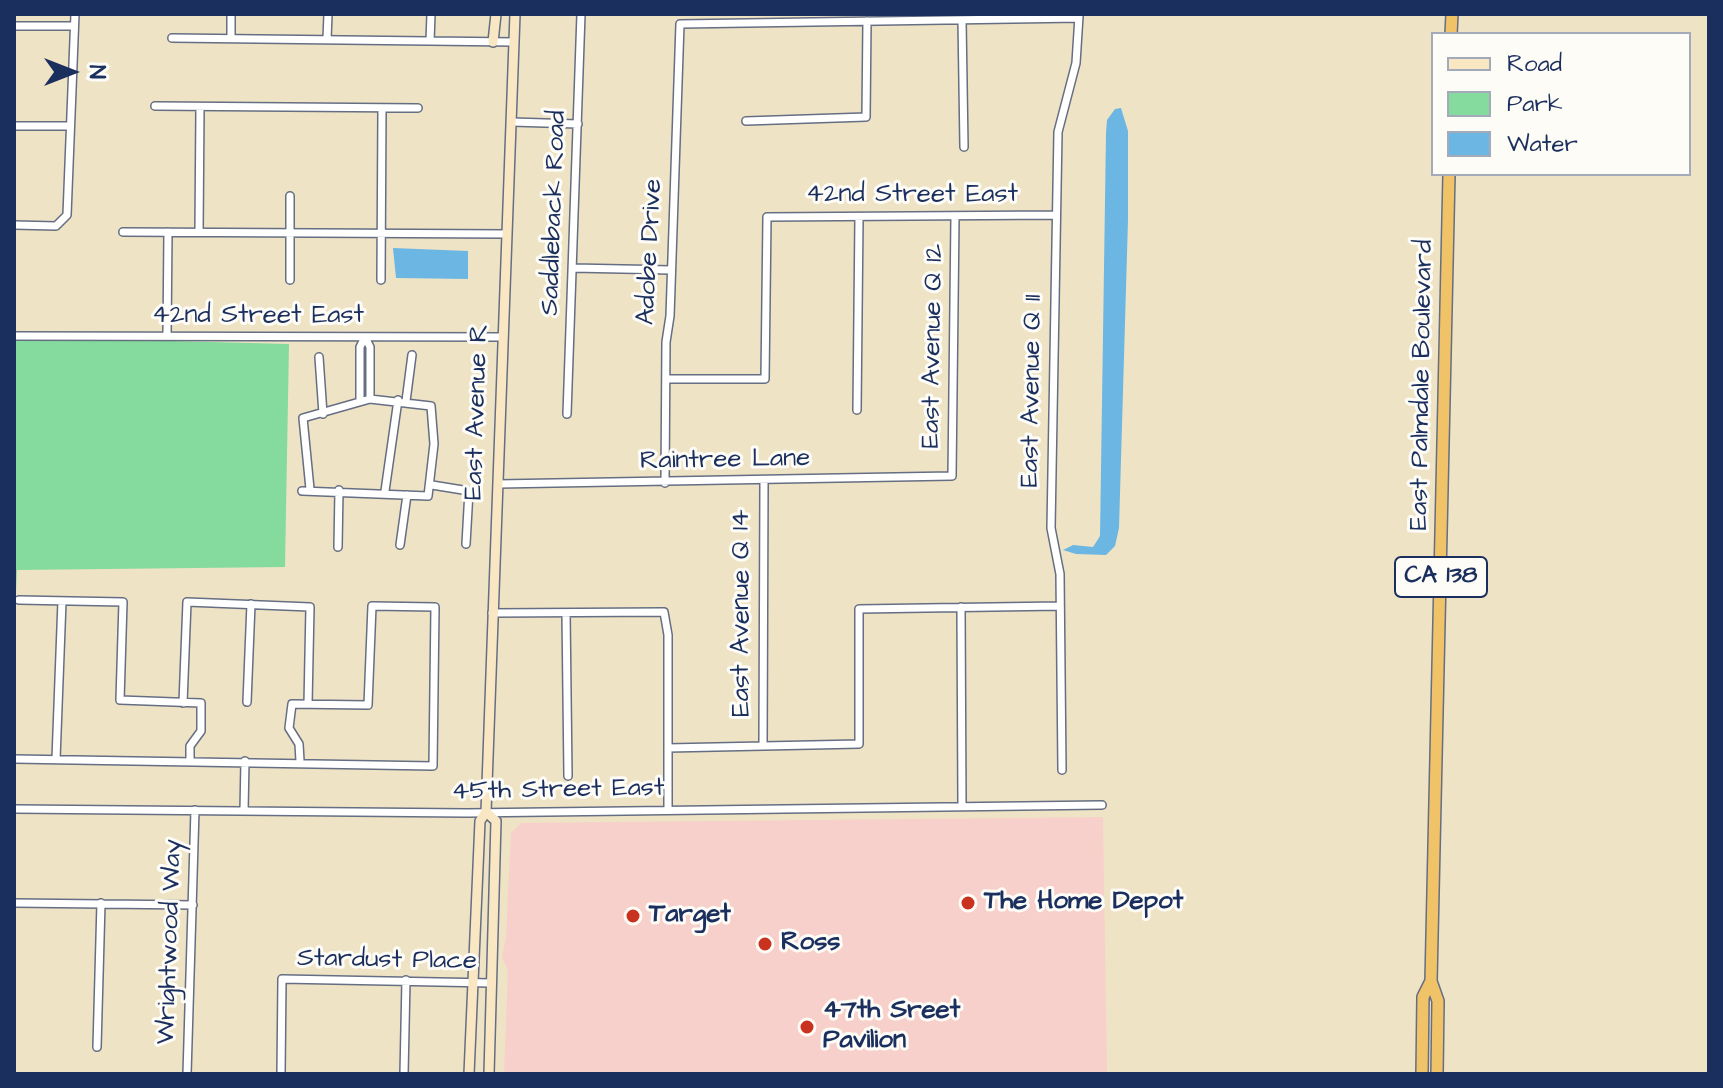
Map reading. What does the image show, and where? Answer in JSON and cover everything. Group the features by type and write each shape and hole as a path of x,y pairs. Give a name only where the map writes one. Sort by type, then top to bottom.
{"highway":[{"name":"East Palmdale Boulevard","path":"1437,1074 1438,1001 1431,981 1449,176"},
{"name":"East Palmdale Boulevard","path":"1422,1074 1423,997 1431,981"}],"main road":[{"path":"493,42 496,14"},
{"name":"East Avenue R","path":"469,1074 480,821 486,812 515,14"},
{"name":"East Avenue R","path":"486,812 496,821 489,1074"}],"street":[{"path":"14,225 56,226 67,215 75,14"},
{"path":"231,14 231,37"},
{"path":"327,39 328,14"},
{"path":"430,41 431,14"},
{"name":"Saddleback Road","path":"567,414 581,14"},
{"path":"746,121 866,117 867,21 1079,16"},
{"name":"East Avenue Q 11","path":"1062,770 1060,574 1051,528 1056,215 1058,132 1076,63 1079,16"},
{"path":"962,20 964,147"},
{"name":"Adobe Drive","path":"665,483 680,24 867,21"},
{"path":"14,26 74,26"},
{"path":"172,38 514,42"},
{"path":"155,106 418,108"},
{"path":"199,232 200,107"},
{"path":"381,280 382,108"},
{"path":"512,122 578,124"},
{"path":"14,126 70,126"},
{"path":"290,196 290,280"},
{"name":"42nd Street East","path":"666,379 765,379 767,217 1056,215"},
{"path":"857,410 859,217"},
{"name":"East Avenue Q 12","path":"952,476 955,217"},
{"path":"123,232 507,234"},
{"path":"167,336 168,232"},
{"path":"573,268 671,270"},
{"name":"42nd Street East","path":"14,336 502,337"},
{"path":"365,337 370,347 370,399"},
{"path":"360,400 360,347 365,337"},
{"path":"385,491 412,355"},
{"path":"319,357 323,414"},
{"path":"370,399 402,400 431,406 432,485 428,496 385,491 306,490 303,418 370,399"},
{"name":"Raintree Lane","path":"498,484 764,482 952,476"},
{"name":"East Avenue Q 14","path":"763,745 764,482"},
{"path":"432,485 469,491 466,544"},
{"path":"338,547 339,490"},
{"path":"400,545 407,495"},
{"path":"19,600 123,602 120,700 201,703 201,731 190,746 190,761"},
{"path":"56,759 62,601"},
{"path":"183,703 187,602 310,607 308,704"},
{"path":"247,702 251,604"},
{"path":"14,759 300,761 433,766 435,607 372,606 368,705 292,704 289,728 299,744 300,761"},
{"path":"668,748 859,744 859,609 1060,606"},
{"path":"961,607 962,806"},
{"path":"492,613 664,612 668,635 668,810"},
{"path":"566,613 568,776"},
{"path":"244,811 245,761"},
{"name":"45th Street East","path":"14,809 486,812 1102,805"},
{"name":"Wrightwood Way","path":"187,1074 195,810"},
{"path":"14,903 193,905"},
{"path":"97,1047 101,903"},
{"name":"Stardust Place","path":"281,1074 282,979 491,983"},
{"path":"404,1074 406,980"}],"shaded area":[{"path":"1103,817 1107,1074 504,1074 508,970 502,958 506,937 511,833 521,823"}],"green space":[{"path":"14,337 289,344 285,567 17,570 14,637"}],"water":[{"path":"1121,108 1128,131 1128,220 1119,528 1115,546 1106,555 1076,554 1063,550 1073,545 1093,547 1100,536 1106,133 1107,120 1115,109"},
{"path":"393,248 468,251 468,279 396,278"}],"place":[{"name":"The Home Depot","path":"968,903"},
{"name":"Target","path":"633,916"},
{"name":"Ross","path":"765,944"},
{"name":"47th Sreet Pavilion","path":"807,1027"}]}
